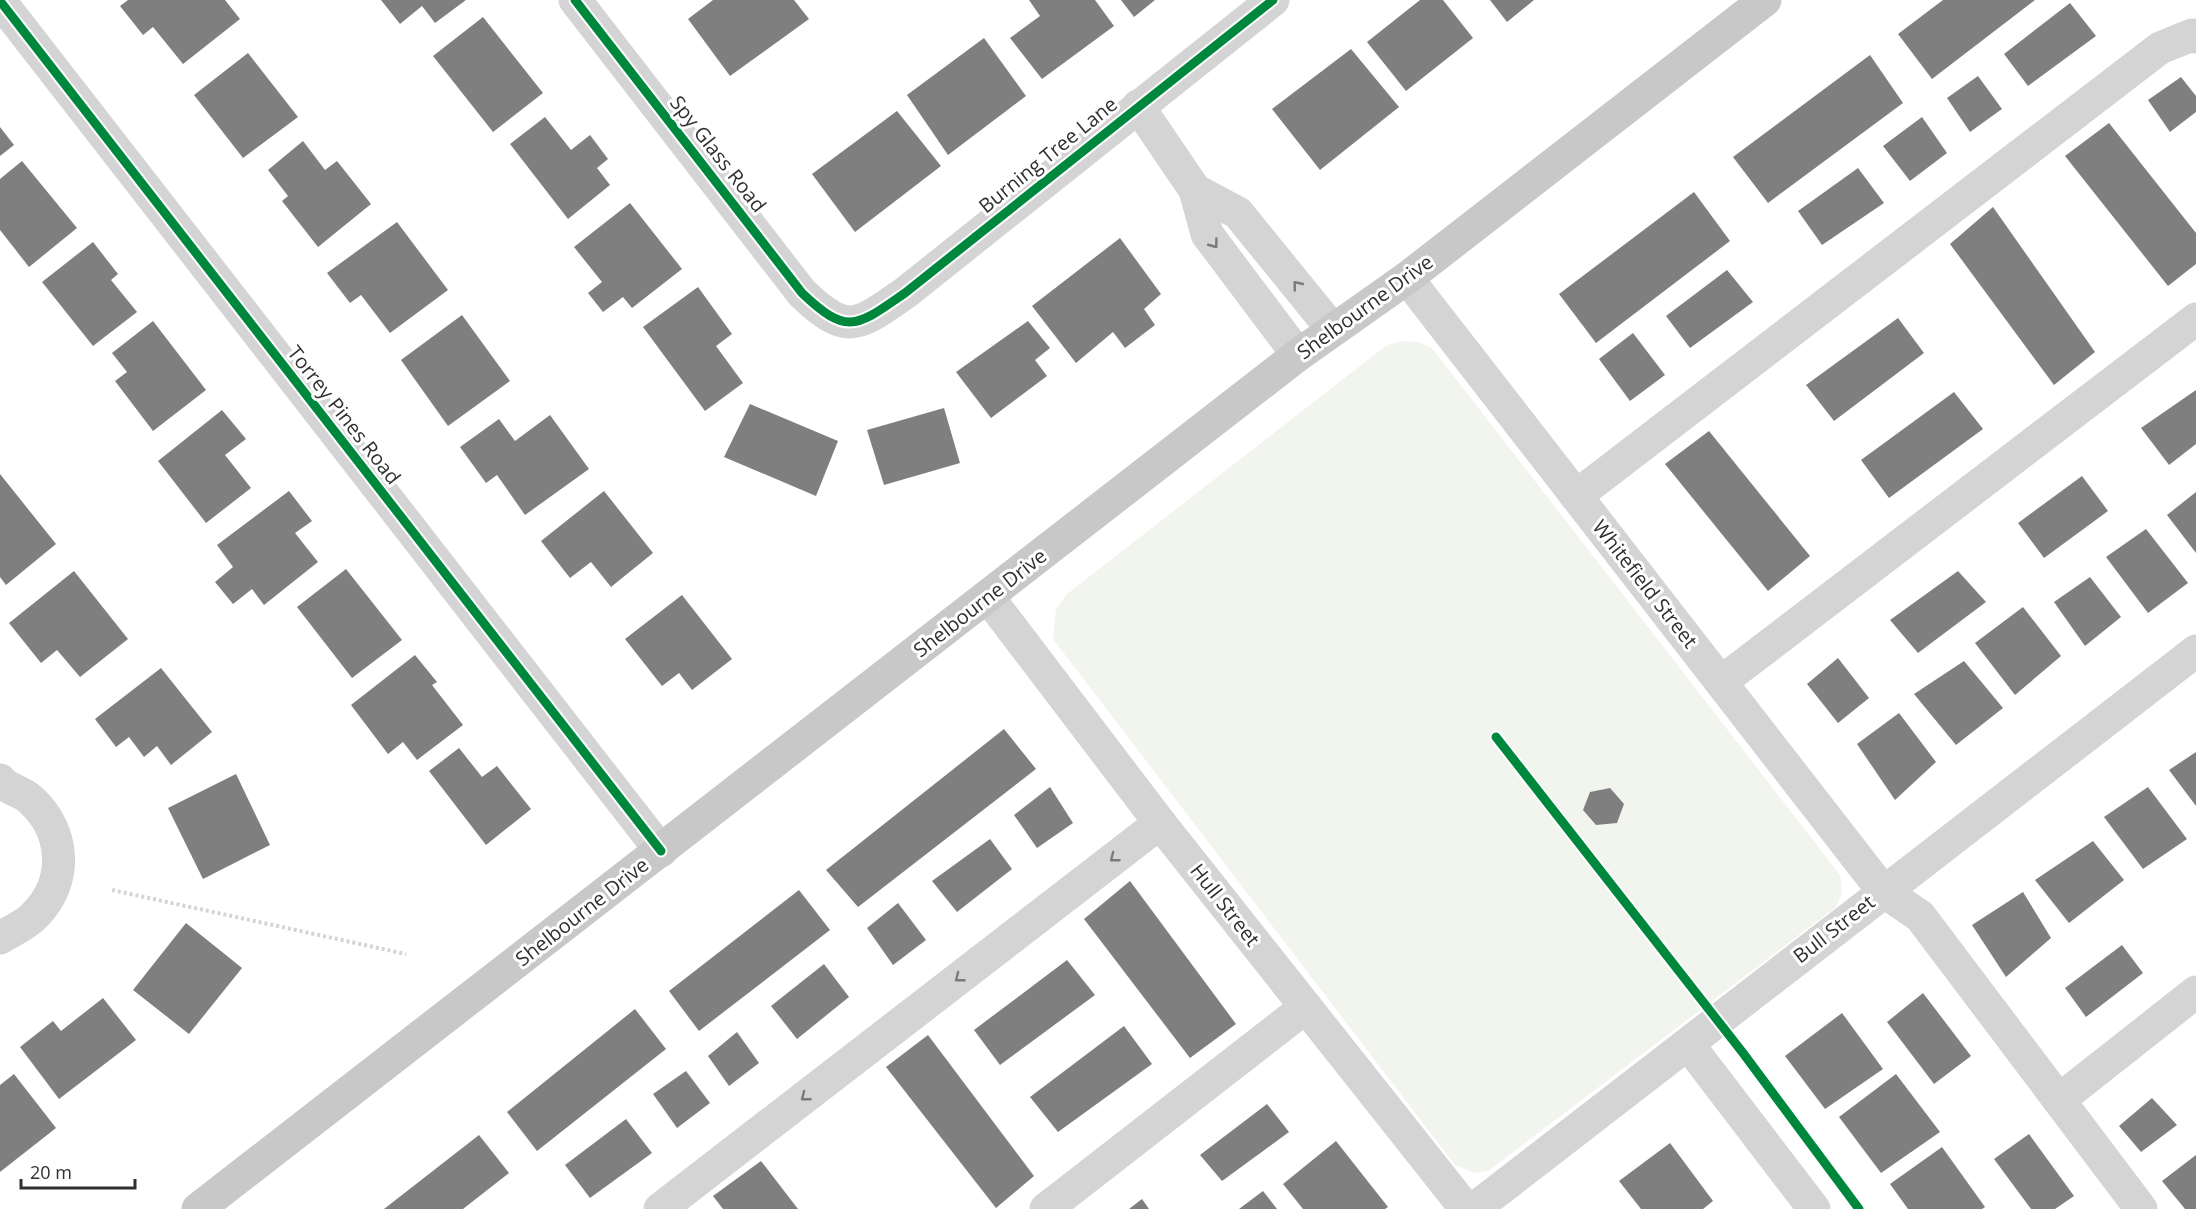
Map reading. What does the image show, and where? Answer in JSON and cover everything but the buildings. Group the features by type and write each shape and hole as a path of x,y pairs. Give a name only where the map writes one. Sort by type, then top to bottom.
{"main road":[{"name":"Shelbourne Drive","path":"198,1209 1298,355 1407,278 1765,0"}],"street":[{"name":"Spy Glass Road","path":"575,0 802,293 825,315 839,322"},
{"name":"Burning Tree Lane","path":"839,322 846,324 870,317 905,293 1273,0"},
{"name":"Torrey Pines Road","path":"0,1 661,851"},
{"path":"1576,496 2160,48 2192,35 2196,37"},
{"path":"1138,106 1195,190 1207,234 1298,355"},
{"path":"1195,190 1238,213 1333,330"},
{"name":"Whitefield Street","path":"1407,278 1882,891 1920,916 2141,1209"},
{"path":"1721,682 2196,319"},
{"name":"Hull Street","path":"988,597 1160,822 1466,1209"},
{"name":"Bull Street","path":"1474,1209 1882,891 2196,651"},
{"path":"0,780 30,799 48,822 59,851 59,865 53,893 34,916 0,938"},
{"path":"660,1209 1160,822"},
{"path":"2059,1100 2196,992"},
{"path":"1046,1209 1306,1007"},
{"path":"1688,1044 1814,1209"}],"path":[{"path":"112,890 406,954"}],"shaded area":[{"path":"1402,341 1418,342 1432,348 1840,875 1842,893 1836,907 1488,1171 1475,1173 1455,1165 1053,639 1056,609 1067,594 1387,345"}],"cycle path":[{"path":"575,0 802,293 831,316 842,321 853,322 875,313 905,293 1273,0"},
{"path":"0,1 661,851"},
{"path":"1496,737 1743,1053 1859,1209"}]}
